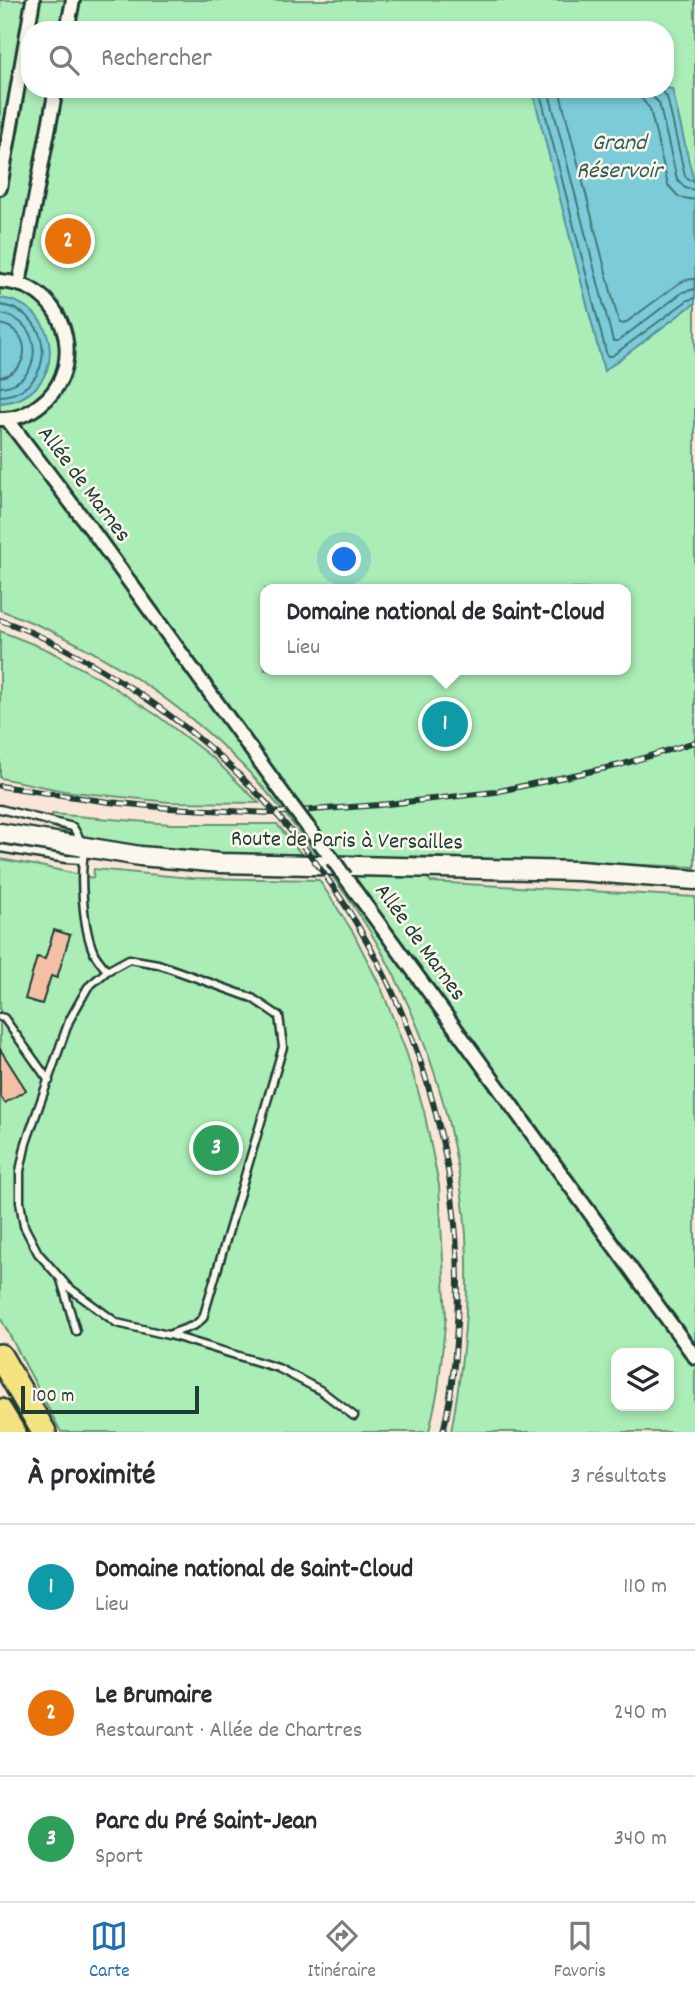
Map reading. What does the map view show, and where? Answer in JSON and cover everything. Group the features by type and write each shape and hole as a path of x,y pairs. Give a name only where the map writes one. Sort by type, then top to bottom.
{"highway":[{"path":"0,1356 44,1432"},
{"path":"0,1411 13,1432"}],"main road":[{"name":"Route de Paris à Versailles","path":"0,834 83,854 221,863 579,871 695,880"}],"street":[{"path":"29,21 33,0"},
{"path":"70,21 73,0"},
{"path":"0,188 21,68"},
{"path":"19,284 54,98"},
{"path":"0,281 19,284 44,298 57,313 65,331 67,348 66,365 56,388 47,400 28,412 4,419"},
{"name":"Allée de Marnes","path":"4,419 94,533 695,1357"}],"lane":[{"path":"0,809 73,827 83,854 82,888 87,924 94,952 107,971"},
{"path":"0,848 66,859 83,854"},
{"path":"168,1335 195,1325 203,1318 283,1047 279,1016 252,998 158,964 129,959 107,971 88,987 69,1021 26,1143 20,1171 20,1202 24,1226 38,1253 68,1287 117,1323 168,1335 278,1368 320,1390 354,1416"},
{"path":"0,1017 4,1018 50,1081"},
{"path":"60,1278 76,1331"}],"green space":[{"path":"0,0 695,0 695,867 412,856 431,882 695,897 695,1432 451,1432 466,1314 465,1225 451,1133 434,1072 412,1012 384,956 352,904 256,779 220,743 163,697 100,656 0,610"},
{"path":"0,631 48,650 99,678 158,716 214,759 259,803 169,802 64,791 0,778"},
{"path":"52,814 170,824 277,824 303,856 187,854 94,843 53,827"},
{"path":"0,859 93,878 94,869 191,878 319,880 353,932 382,990 407,1054 424,1111 439,1185 446,1317 438,1390 429,1432 61,1432 0,1317"}],"water":[{"name":"Grand Réservoir","path":"534,98 674,98 695,187 695,303 604,371"},
{"path":"0,298 22,305 38,317 47,334 50,352 47,370 37,386 22,398 0,403"}],"building":[{"path":"67,222 87,236 69,260 50,247"},
{"path":"54,930 70,935 57,978 51,976 42,1004 25,999 37,957 45,959"},
{"path":"0,1049 26,1090 5,1103 0,1095"}],"railway":[{"path":"0,620 51,641 100,668 202,741 266,802 321,870 368,944 406,1022 434,1105 451,1191 458,1280 457,1318 453,1375 443,1432"},
{"path":"0,786 169,808 271,813 379,805 495,792 620,765 695,742"}],"place":[{"name":"Le Brumaire","path":"68,241"},
{"name":"Domaine national de Saint-Cloud","path":"445,724"},
{"name":"Parc du Pré Saint-Jean","path":"216,1148"}]}
